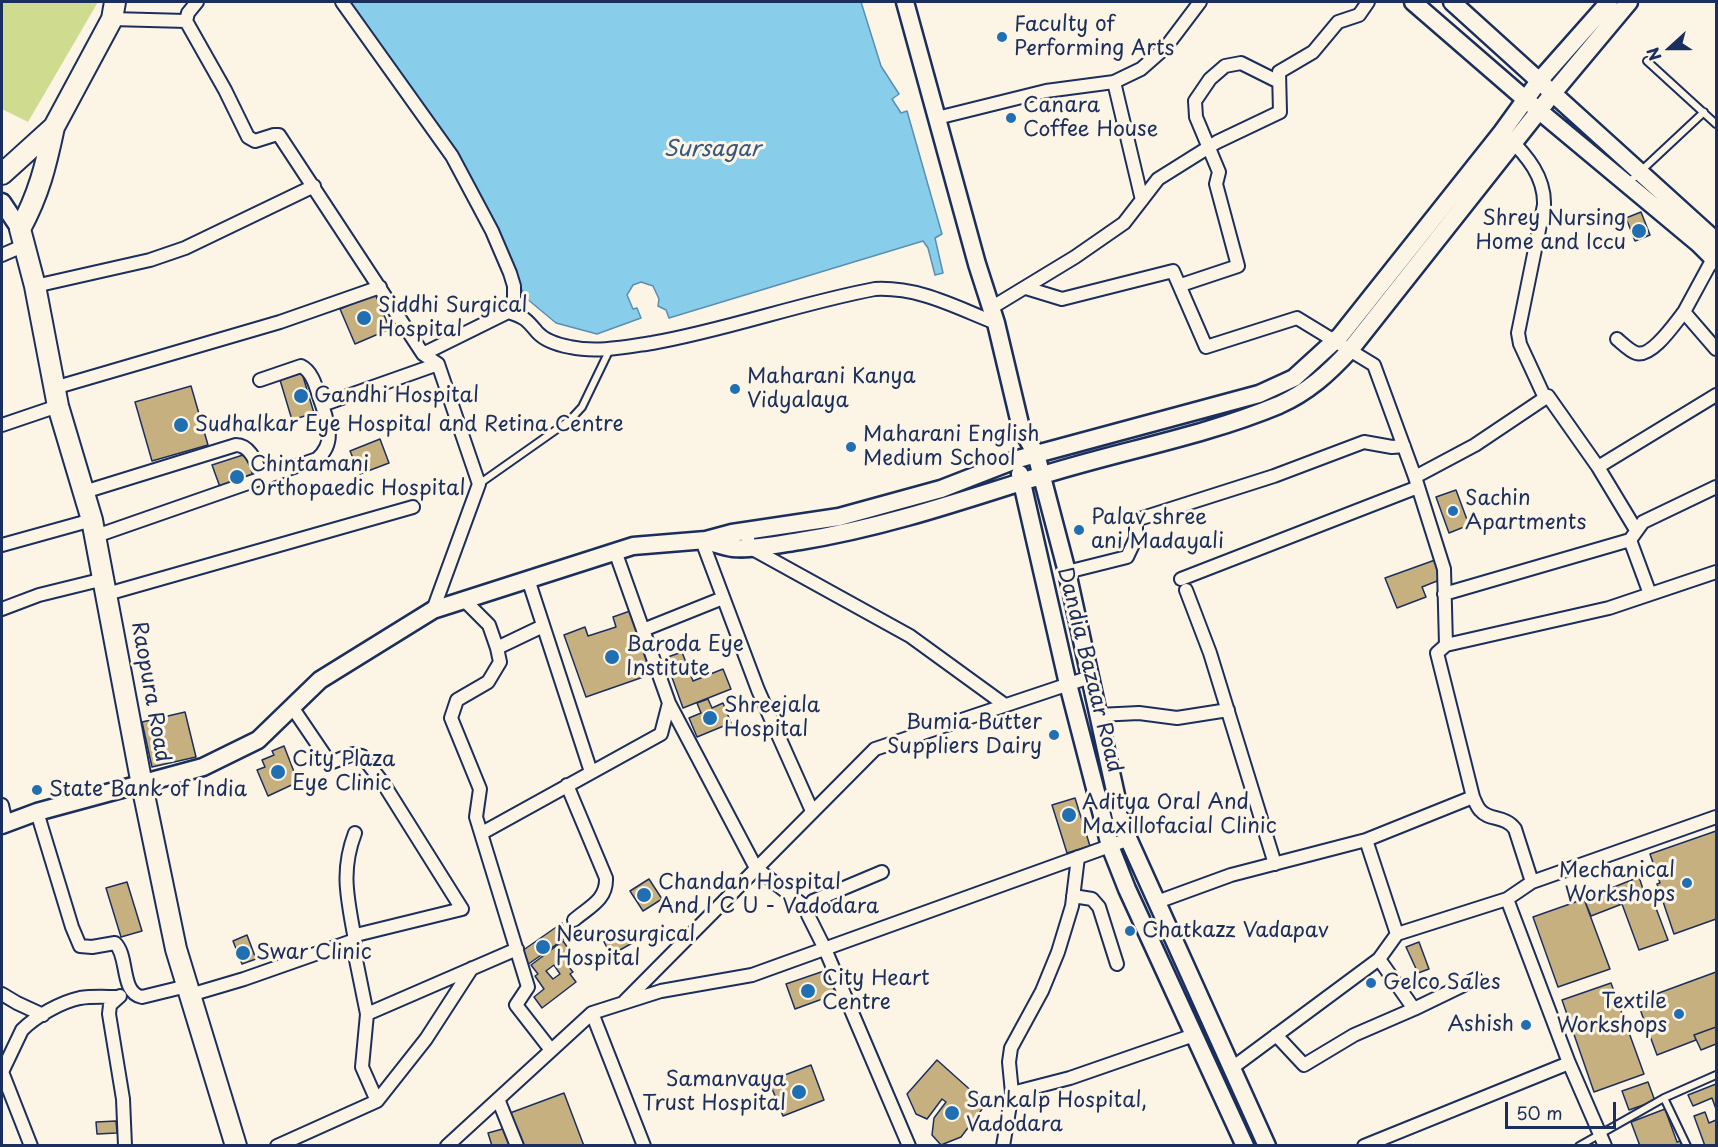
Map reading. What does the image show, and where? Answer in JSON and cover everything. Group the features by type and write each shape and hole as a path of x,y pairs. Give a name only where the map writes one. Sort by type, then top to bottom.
{"main road":[{"path":"23,237 45,170 54,127 114,10"},
{"path":"2,174 54,127"},
{"name":"Raopura Road","path":"23,237 35,286 56,397 94,528 142,785 176,949 232,1145"}],"street":[{"path":"197,2 188,13 186,21 225,90 248,137 255,141 279,135 423,354 438,364 479,484 433,610"},
{"path":"342,2 445,147 462,175 492,231 514,286 514,298 508,312 423,354"},
{"path":"905,2 977,264 994,316 1021,428"},
{"path":"937,118 1046,91 1114,82 1141,69 1166,47 1200,2"},
{"path":"994,316 1026,288 1124,223 1158,179 1209,147 1280,112 1279,72 1313,52 1338,22 1359,15 1368,2"},
{"path":"1413,2 1715,258 1684,312 1652,350 1644,354 1634,352 1617,339"},
{"path":"1452,2 1716,241"},
{"path":"748,539 838,535 897,520 1041,476 1206,431 1280,404 1305,392 1326,376 1350,350 1508,137 1525,99 1609,2"},
{"path":"2,805 4,824 203,767 258,740 320,680 433,610 633,546 704,541 733,548 748,539 941,489 1018,459 1259,394 1294,378 1335,340 1508,137 1539,111 1629,2"},
{"path":"114,10 186,21"},
{"path":"1181,285 1238,266 1216,184 1219,172 1196,117 1195,101 1210,79 1225,66 1241,63 1279,82"},
{"path":"1114,82 1142,200"},
{"path":"1508,137 1536,171 1542,181 1544,194 1544,205 1518,333 1520,344 1545,398"},
{"path":"35,286 150,260 185,249 314,186"},
{"path":"2,202 23,237 2,255"},
{"path":"1026,288 1062,299 1173,271 1206,347 1297,318 1374,365 1417,482 1444,569 1446,645"},
{"path":"2,425 56,397 380,287"},
{"path":"508,312 522,316 550,342 585,350 611,349 686,337 875,289 918,292 994,316"},
{"path":"1684,312 1716,349"},
{"path":"322,405 438,364"},
{"path":"2,545 94,528 263,478 316,459 324,453 328,447 329,438 322,405 306,369 301,366 260,380"},
{"path":"1598,467 1716,395"},
{"path":"1275,864 1210,653 1183,584 1417,482 1548,396 1598,467 1633,535 1650,594"},
{"name":"Dandia Bazaar Road","path":"1021,428 1036,454 1067,572 1123,826 1266,1142"},
{"name":"Dandia Bazaar Road","path":"1021,428 1018,459 1022,483 1068,684 1110,846 1241,1145"},
{"path":"1067,572 1127,556 1136,538 1136,520 1274,476 1364,442 1392,447 1404,446"},
{"path":"84,492 236,444 248,448 263,478"},
{"path":"1444,594 1633,535 1643,522 1716,487"},
{"path":"2,609 39,596 106,586 413,507"},
{"path":"748,539 910,636 1005,705"},
{"path":"704,541 758,690 812,811"},
{"path":"615,551 669,703 756,868 808,909"},
{"path":"1532,882 1515,829 1510,822 1488,816 1480,811 1473,797 1437,652 1446,645 1609,608 1716,572"},
{"path":"528,579 591,772"},
{"path":"643,630 723,598"},
{"path":"464,600 489,625 500,662 488,682 457,700 451,718 480,789 476,817 528,987 516,1005 552,1050"},
{"path":"497,648 543,626"},
{"path":"622,1004 874,749 1090,677"},
{"path":"482,833 661,734 669,703"},
{"path":"292,707 330,763 353,754 362,756 383,783 462,909 356,935 353,945 367,1014 362,1067 377,1101"},
{"path":"1098,715 1139,712 1177,718 1228,710"},
{"path":"567,785 606,878 603,895 574,920"},
{"path":"1157,902 1232,875 1366,840 1473,797"},
{"path":"37,813 80,946 92,947 115,943 121,948 129,988 136,996 189,990 244,979 355,940"},
{"path":"1232,1068 1379,959 1397,934 1507,899 1532,882 1716,817"},
{"path":"355,833 348,853 346,875 347,896 355,940"},
{"path":"447,1146 592,1013 661,991 752,975 1129,839"},
{"path":"1366,840 1397,934"},
{"path":"1004,1146 1012,1094 1011,1048 1042,991 1058,952 1072,906 1078,857"},
{"path":"882,872 813,901 808,909 808,915 825,948 909,1146"},
{"path":"1073,896 1092,899 1099,907 1117,964"},
{"path":"1507,899 1569,1063 1603,1140"},
{"path":"367,1014 517,949"},
{"path":"1379,959 1414,1009"},
{"path":"277,1146 377,1101 426,1039 472,968"},
{"path":"1276,1035 1304,1065 1354,1035 1476,979"},
{"path":"125,1146 123,1099 109,1014 110,1005 129,988"},
{"path":"2,994 43,1015"},
{"path":"31,1146 2,1072 22,1030 56,1007 80,998 118,998"},
{"path":"592,1013 644,1146"},
{"path":"1012,1094 1070,1078 1194,1035"},
{"path":"1364,1146 1569,1063"},
{"path":"498,1099 517,1146"},
{"path":"1241,1145 1266,1142"}],"lane":[{"path":"1647,61 1716,124"},
{"path":"1627,184 1704,112"},
{"path":"479,484 570,420 582,407 611,349"},
{"path":"1579,1146 1603,1140 1664,1098 1716,1075"},
{"path":"1664,1098 1687,1146"}],"green space":[{"path":"2,2 98,2 28,122 2,109"}],"water":[{"name":"Sursagar","path":"345,2 861,2 881,66 899,94 892,99 901,113 907,111 942,234 935,238 943,273 935,275 928,248 923,241 669,318 666,310 658,306 659,299 653,286 641,282 633,285 627,295 633,309 637,308 641,318 597,334 556,323 526,298 455,153"}],"building":[{"path":"1641,212 1650,235 1635,241 1626,218"},
{"path":"375,294 390,329 355,344 340,309"},
{"path":"302,373 314,413 292,420 280,380"},
{"path":"191,386 208,445 152,461 135,402"},
{"path":"380,439 389,463 360,474 350,451"},
{"path":"246,454 253,476 220,487 212,465"},
{"name":"Sachin Apartments","path":"1456,490 1469,525 1449,533 1436,497"},
{"path":"1435,560 1442,579 1422,587 1426,597 1397,608 1385,578"},
{"path":"630,611 652,674 586,697 564,635 585,627 588,636 616,627 613,617"},
{"path":"682,652 693,681 723,669 731,689 683,708 665,658"},
{"path":"708,699 712,708 723,703 731,723 697,737 689,718 701,713 697,703"},
{"path":"185,712 196,757 152,767 142,722"},
{"path":"284,746 298,782 268,796 257,770 265,767 262,760 274,755 272,751"},
{"path":"1075,798 1090,846 1067,853 1052,805"},
{"name":"Mechanical Workshops","path":"1716,831 1716,919 1674,934 1657,884 1660,883 1650,854"},
{"path":"1639,877 1643,889 1648,887 1668,940 1639,950 1622,904 1591,916 1584,899"},
{"path":"649,879 662,899 643,911 630,891"},
{"path":"127,882 142,931 121,937 106,888"},
{"path":"1584,899 1610,969 1558,987 1533,917"},
{"path":"562,923 567,937 527,965 522,951"},
{"path":"629,928 636,941 611,955 604,942"},
{"path":"247,935 256,959 242,964 233,941"},
{"path":"563,941 577,961 569,967 573,972 570,974 576,982 542,1008 534,997 544,989 535,976 538,974 531,965","holes":["554,965 560,974 553,979 546,971"]},
{"path":"1419,942 1429,969 1418,973 1406,947"},
{"path":"827,970 836,994 795,1009 786,984"},
{"name":"Textile Workshops","path":"1716,972 1716,1027 1694,1035 1696,1040 1657,1055 1637,1001"},
{"path":"1611,983 1644,1074 1594,1092 1562,1000"},
{"path":"1716,1027 1716,1044 1701,1050 1694,1035"},
{"path":"937,1060 986,1104 961,1137 941,1145 932,1135 934,1118 946,1102 942,1099 927,1119 916,1114 907,1094"},
{"path":"811,1065 824,1100 783,1116 769,1081"},
{"path":"1648,1082 1655,1101 1629,1110 1622,1091"},
{"path":"1716,1084 1716,1109 1712,1098 1693,1106 1688,1095"},
{"path":"564,1093 584,1146 523,1146 510,1113"},
{"path":"1665,1109 1677,1142 1680,1141 1682,1146 1640,1146 1631,1122"},
{"path":"1705,1112 1709,1123 1716,1120 1716,1146 1705,1146 1694,1116"},
{"path":"116,1121 117,1133 97,1134 96,1122"},
{"path":"506,1128 511,1146 492,1146 488,1133"}],"place":[{"name":"Faculty of Performing Arts","path":"1002,37"},
{"name":"Canara Coffee House","path":"1011,118"},
{"name":"Shrey Nursing Home and Iccu","path":"1639,231"},
{"name":"Siddhi Surgical Hospital","path":"364,318"},
{"name":"Maharani Kanya Vidyalaya","path":"735,389"},
{"name":"Gandhi Hospital","path":"301,396"},
{"name":"Sudhalkar Eye Hospital and Retina Centre","path":"181,425"},
{"name":"Maharani English Medium School","path":"851,447"},
{"name":"Chintamani Orthopaedic Hospital","path":"237,477"},
{"name":"Sachin Apartments","path":"1453,511"},
{"name":"Palav shree ani Madayali","path":"1079,530"},
{"name":"Baroda Eye Institute","path":"612,657"},
{"name":"Shreejala Hospital","path":"710,718"},
{"name":"Bumia Butter Suppliers Dairy","path":"1054,735"},
{"name":"City Plaza Eye Clinic","path":"278,772"},
{"name":"State Bank of India","path":"37,790"},
{"name":"Aditya Oral And Maxillofacial Clinic","path":"1069,815"},
{"name":"Mechanical Workshops","path":"1687,883"},
{"name":"Chandan Hospital And I C U - Vadodara","path":"644,895"},
{"name":"Chatkazz Vadapav","path":"1130,931"},
{"name":"Neurosurgical Hospital","path":"543,947"},
{"name":"Swar Clinic","path":"243,953"},
{"name":"Gelco Sales","path":"1371,983"},
{"name":"City Heart Centre","path":"808,991"},
{"name":"Textile Workshops","path":"1679,1014"},
{"name":"Ashish","path":"1526,1025"},
{"name":"Samanvaya Trust Hospital","path":"799,1092"},
{"name":"Sankalp Hospital, Vadodara","path":"952,1113"}]}
